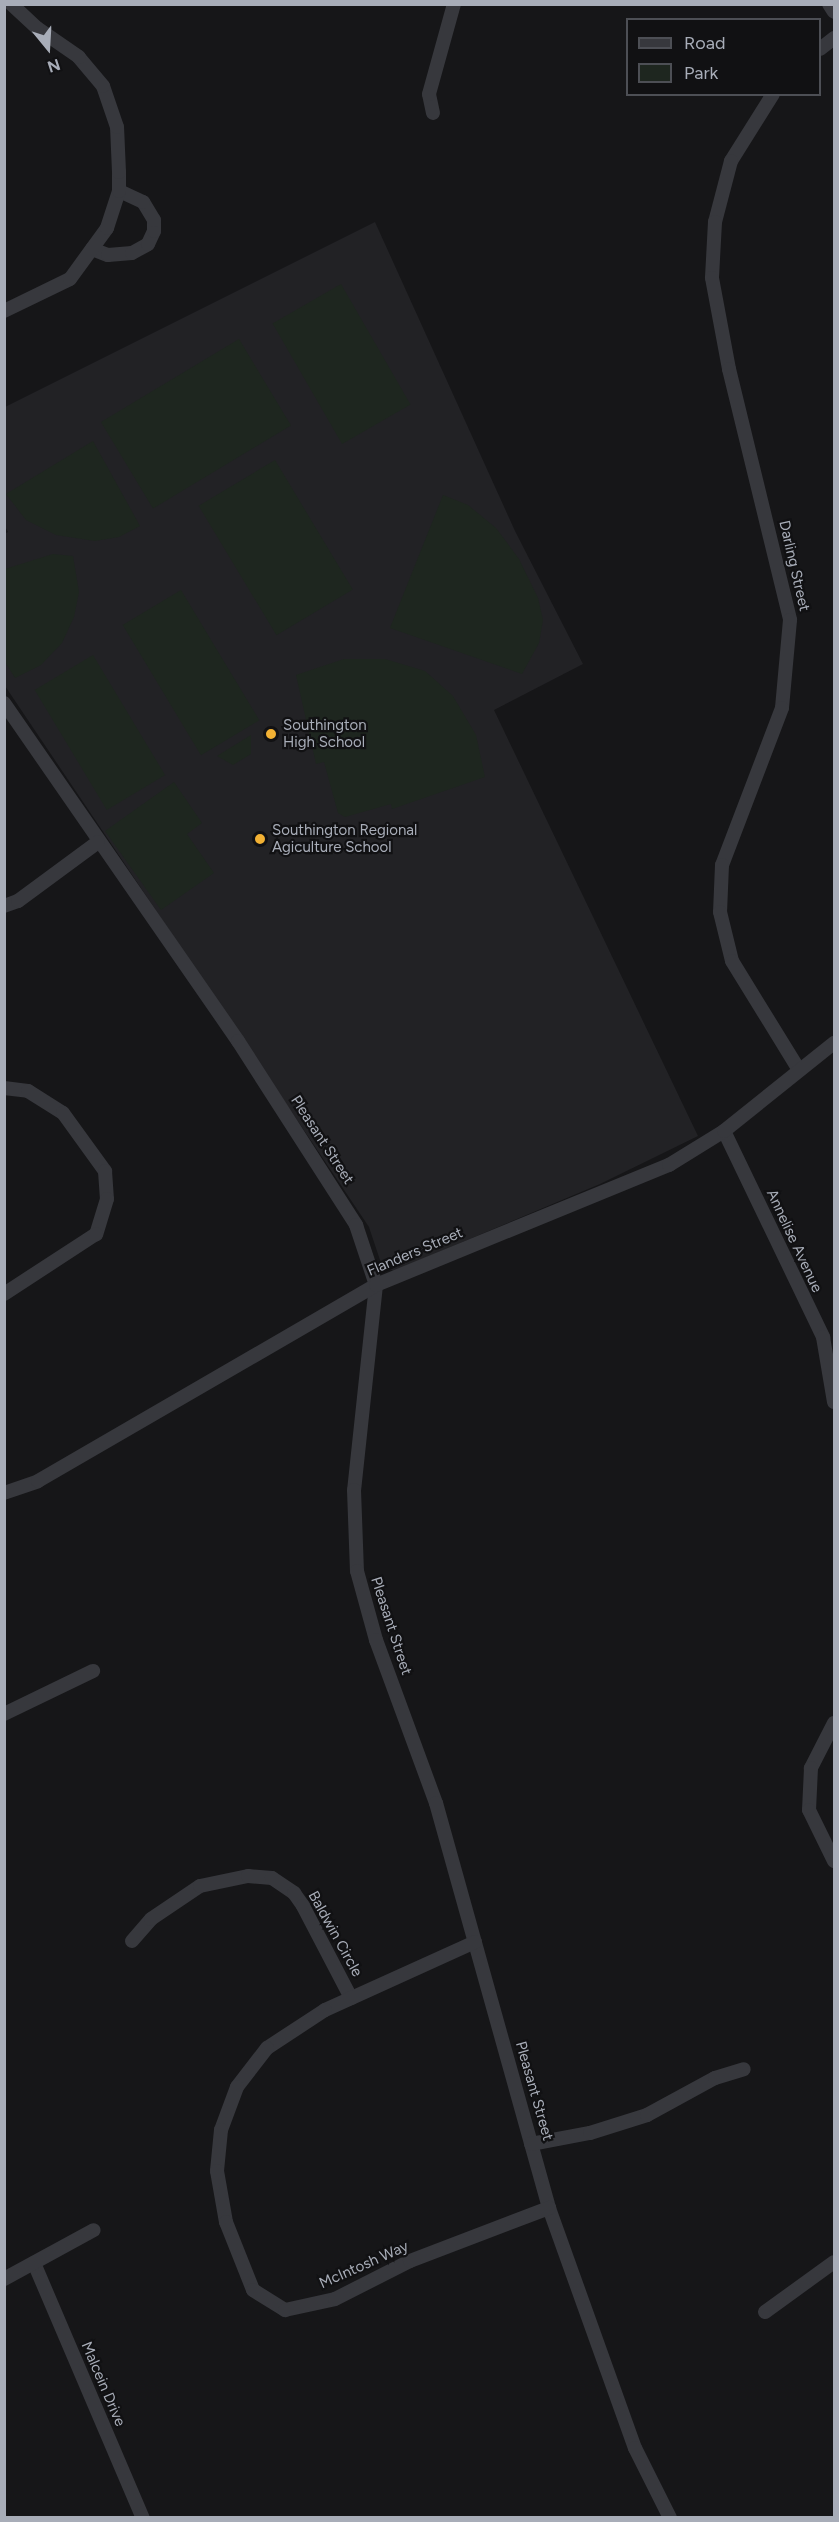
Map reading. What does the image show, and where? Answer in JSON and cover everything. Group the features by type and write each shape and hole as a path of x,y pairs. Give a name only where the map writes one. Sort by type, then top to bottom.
{"street":[{"path":"4,311 70,279 107,228 119,191 117,127 103,86 80,57 37,28 12,4"},
{"path":"433,113 429,94 454,4"},
{"path":"830,4 834,12"},
{"path":"821,48 834,38"},
{"name":"Darling Street","path":"772,96 731,161 715,222 712,278 729,369 790,620 782,708 722,865 720,912 732,961 799,1071"},
{"path":"92,249 108,255 132,253 148,244 154,231 150,210 143,202 119,191"},
{"name":"Pleasant Street","path":"4,703 98,842 238,1041 356,1225 376,1285 354,1490 357,1572 376,1640 436,1803 549,2208 635,2448 670,2517"},
{"path":"4,906 18,901 98,842"},
{"name":"Flanders Street","path":"4,1493 38,1481 376,1285 669,1165 724,1131 834,1043"},
{"path":"4,1088 28,1091 63,1113 105,1171 107,1199 96,1234 4,1294"},
{"name":"Annelise Avenue","path":"724,1131 823,1337 834,1402"},
{"path":"4,1714 93,1671"},
{"path":"834,1723 811,1768 809,1810 834,1862"},
{"name":"Baldwin Circle","path":"132,1941 151,1919 200,1886 248,1876 272,1878 294,1893 303,1906 351,1998"},
{"name":"McIntosh Way","path":"475,1942 324,2010 267,2048 237,2087 220,2130 217,2170 225,2222 254,2290 285,2310 335,2299 410,2262 549,2208"},
{"path":"531,2144 590,2133 647,2115 715,2078 744,2069"},
{"path":"4,2279 94,2230"},
{"path":"765,2312 834,2262"},
{"name":"Malcein Drive","path":"34,2263 143,2517"}],"shaded area":[{"name":"Southington High School","path":"375,222 515,531 583,664 494,710 698,1136 600,1184 394,1271 382,1266 369,1227 5,686 4,534 8,532 4,525 5,407"}],"green space":[{"path":"341,284 410,404 342,444 273,324"},
{"path":"239,339 291,426 153,508 101,422"},
{"path":"93,441 140,526 119,537 95,541 56,535 26,520 6,494"},
{"path":"275,460 353,589 276,635 199,506"},
{"path":"443,495 468,505 496,528 519,559 538,598 543,620 539,643 522,674 390,628"},
{"path":"53,554 73,556 79,592 74,617 62,643 41,665 15,678 5,662 5,569"},
{"path":"181,590 259,720 201,755 123,625"},
{"path":"93,655 165,775 107,810 35,690"},
{"path":"344,659 385,659 425,671 453,696 476,735 485,777 392,809 391,804 345,817 338,813 324,762 316,764 296,675"},
{"path":"251,735 251,754 233,765 217,756"},
{"path":"174,782 202,823 187,834 214,873 161,910 105,831"}],"place":[{"name":"Southington High School","path":"271,734"},
{"name":"Southington Regional Agiculture School","path":"260,839"}]}
